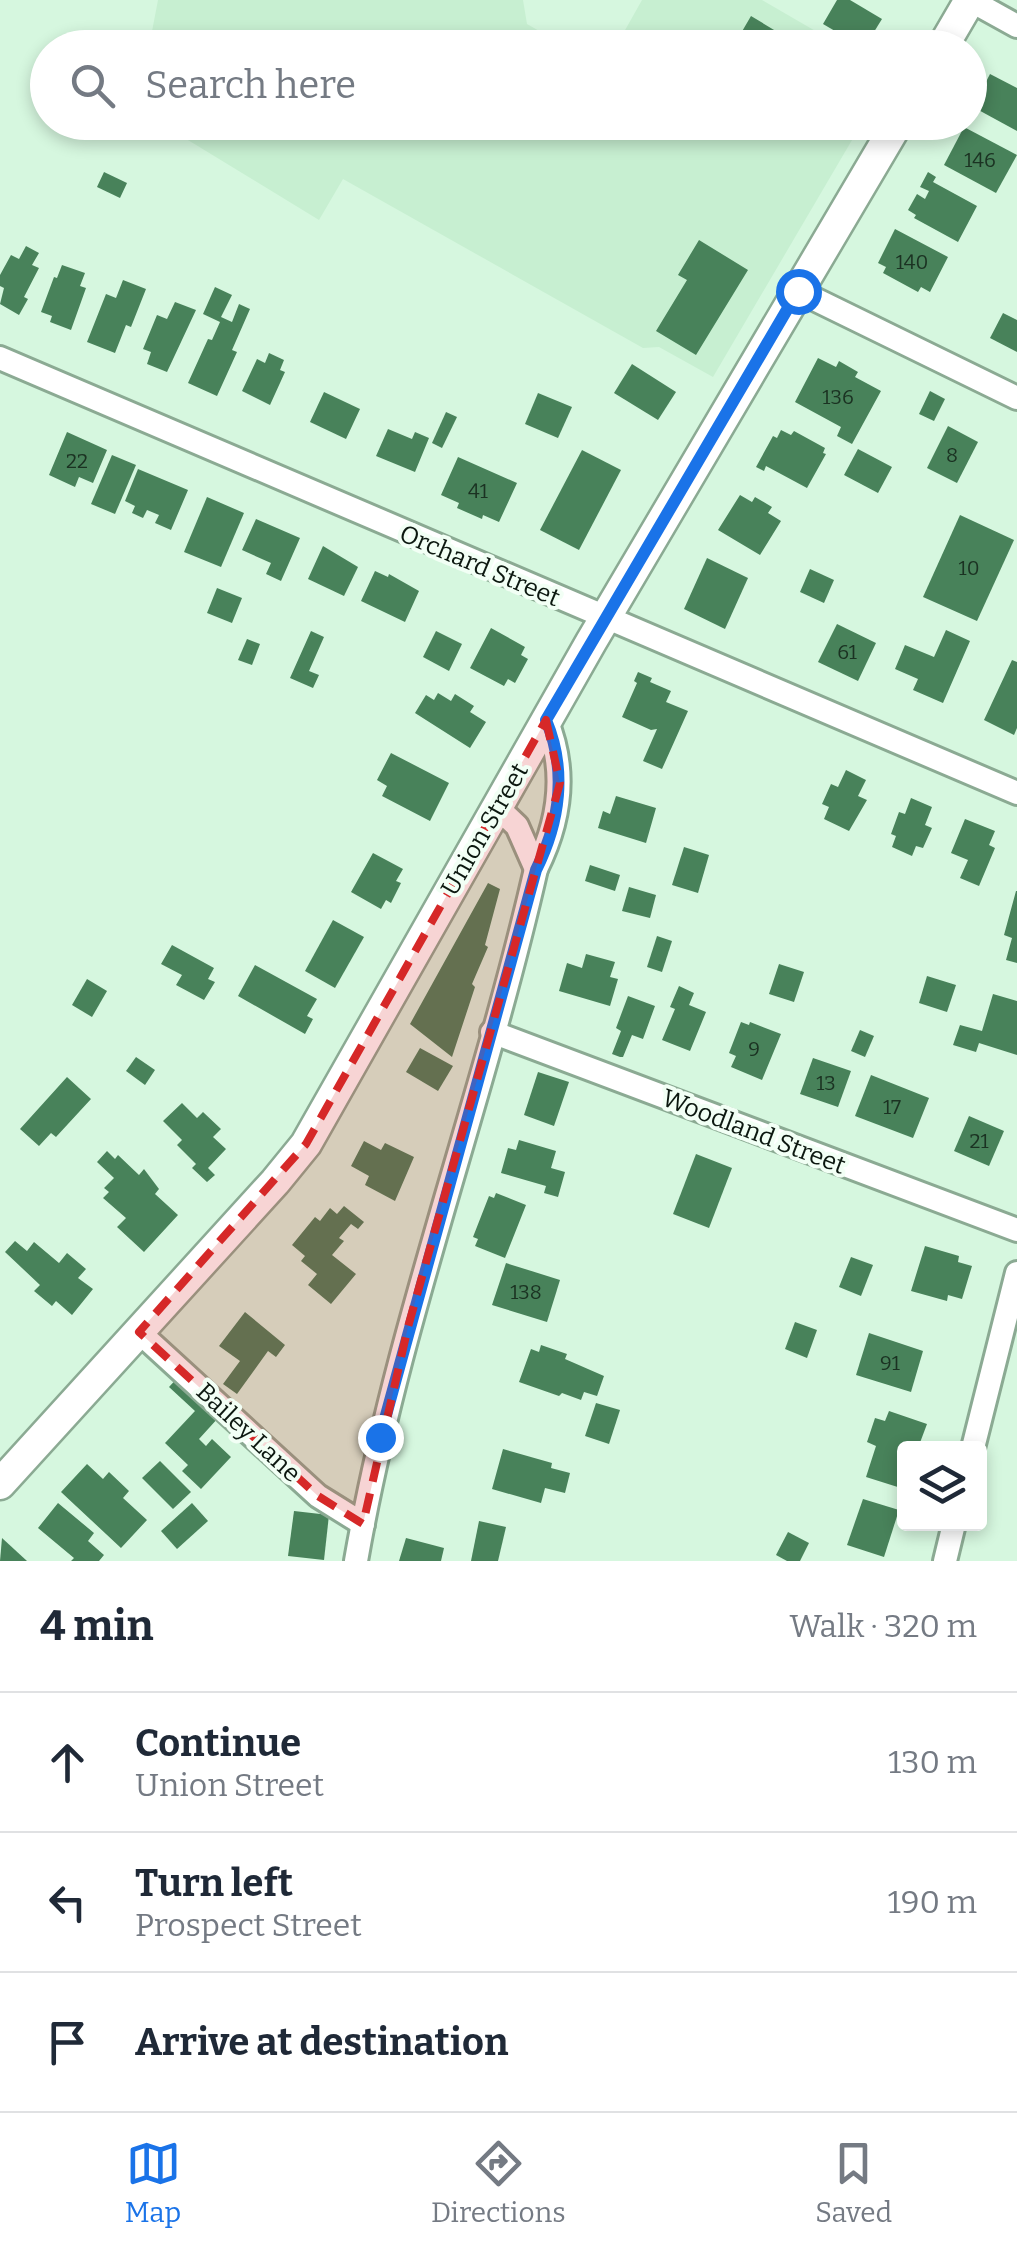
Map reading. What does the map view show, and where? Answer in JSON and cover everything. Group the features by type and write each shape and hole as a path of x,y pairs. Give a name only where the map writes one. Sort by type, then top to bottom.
{"main road":[{"path":"952,30 970,0"},
{"name":"Union Street","path":"0,1484 276,1182 306,1144 604,618 887,140"}],"street":[{"path":"970,0 1017,26"},
{"path":"798,291 1017,398"},
{"name":"Orchard Street","path":"0,358 1017,793"},
{"path":"356,1561 408,1326 536,870 552,832 560,784 555,746 546,720"},
{"path":"496,806 517,826 536,870"},
{"name":"Woodland Street","path":"492,1032 1017,1230"},
{"path":"975,1441 1017,1273"},
{"name":"Bailey Lane","path":"139,1332 318,1496 363,1524"},
{"path":"945,1561 952,1531"}],"highlighted area":[{"path":"546,720 560,783 408,1327 363,1524 318,1496 139,1332 306,1144"}],"shaded area":[{"path":"158,0 523,0 527,24 537,30 152,30"},
{"path":"642,0 762,0 814,30 625,30"},
{"path":"188,140 852,140 713,377 659,347 643,348 343,179 319,220"}],"building":[{"path":"837,0 850,0 882,19 875,30 833,30 823,24"},
{"path":"751,16 774,30 743,30"},
{"path":"990,74 1017,88 1017,131 987,115"},
{"path":"987,139 1017,155 996,193 944,165 957,140"},
{"path":"104,172 127,183 120,198 97,187"},
{"path":"928,172 936,177 933,182 977,206 958,242 914,218 916,215 908,210 917,194 925,199 929,191 920,187"},
{"path":"895,229 948,257 930,292 921,287 918,292 883,273 886,267 878,263"},
{"path":"699,240 748,270 696,355 656,331 687,280 678,275"},
{"path":"26,246 39,253 32,265 39,268 19,315 0,304 4,288 0,286 0,275 11,255 19,259"},
{"path":"62,265 85,273 80,286 86,288 71,330 50,322 52,316 41,312"},
{"path":"123,280 146,289 131,327 126,325 115,353 87,342 106,294 116,298"},
{"path":"215,287 232,295 221,317 232,322 239,304 250,309 232,350 237,352 217,396 188,383 220,322 203,314"},
{"path":"175,302 196,310 167,372 147,364 151,352 143,349 157,315 167,319"},
{"path":"1003,313 1017,320 1017,352 990,338"},
{"path":"269,353 284,360 280,370 285,372 270,405 242,391 257,359 265,363"},
{"path":"818,358 836,367 839,361 858,372 855,377 881,391 852,444 837,436 841,427 795,402"},
{"path":"632,364 676,392 658,420 614,393"},
{"path":"930,391 945,399 934,421 919,414"},
{"path":"324,392 360,409 346,439 310,422"},
{"path":"538,393 572,407 558,438 525,424"},
{"path":"446,412 457,417 442,448 432,443"},
{"path":"948,426 978,442 957,483 927,468"},
{"path":"388,429 412,439 415,432 429,438 415,472 376,456"},
{"path":"781,430 791,435 794,431 825,448 826,454 807,488 766,466 764,471 756,467 773,436 777,438"},
{"path":"67,432 107,450 93,483 79,477 75,487 49,475"},
{"path":"858,449 892,467 878,493 844,475"},
{"path":"582,450 621,470 579,550 540,530"},
{"path":"112,455 136,465 115,514 91,504"},
{"path":"458,457 517,483 499,522 457,508 459,503 441,495"},
{"path":"138,469 188,490 171,530 155,523 159,515 147,510 143,518 132,513 135,506 125,501"},
{"path":"740,495 752,502 755,497 772,507 768,513 781,521 760,555 718,530"},
{"path":"207,497 244,513 221,567 184,552"},
{"path":"960,515 1014,540 977,621 923,597"},
{"path":"256,519 300,538 281,581 266,574 271,563 242,550"},
{"path":"323,546 358,567 344,596 308,579"},
{"path":"707,558 748,578 725,629 684,609"},
{"path":"810,569 834,580 824,603 800,592"},
{"path":"375,571 388,577 389,574 419,591 405,622 361,601"},
{"path":"217,588 242,598 232,623 207,613"},
{"path":"837,624 876,643 858,681 818,662"},
{"path":"491,628 525,647 521,655 528,659 515,683 508,679 504,686 470,668"},
{"path":"946,630 970,641 943,703 913,690 918,679 895,669 905,645 934,657"},
{"path":"311,631 324,637 309,671 319,675 313,688 290,678"},
{"path":"436,631 462,644 449,671 423,657"},
{"path":"247,639 260,644 252,665 238,660"},
{"path":"1012,660 1017,662 1014,735 984,720"},
{"path":"638,672 671,691 666,702 688,711 662,769 643,761 657,729 622,717"},
{"path":"438,693 451,701 455,694 474,706 470,712 486,722 470,748 415,713 426,695 434,700"},
{"path":"391,753 449,783 430,821 382,796 387,786 377,780"},
{"path":"846,770 866,780 858,796 867,800 849,831 824,819 829,807 822,804 831,784 838,787"},
{"path":"616,796 656,808 646,843 598,828 603,811 610,814"},
{"path":"911,798 932,807 925,825 932,828 923,848 916,846 912,856 892,847 896,836 891,834 899,812 905,814"},
{"path":"965,819 995,831 989,845 995,848 979,886 960,878 968,860 951,853"},
{"path":"684,847 709,855 698,893 672,885"},
{"path":"373,853 403,869 391,903 386,900 381,909 351,892"},
{"path":"590,865 620,875 615,891 585,881"},
{"path":"488,883 500,889 485,945 488,947 472,984 475,987 452,1057 410,1024"},
{"path":"629,887 656,895 650,918 622,911"},
{"path":"1016,891 1017,963 1006,960 1012,938 1004,935"},
{"path":"333,920 364,937 335,988 305,971"},
{"path":"657,936 672,941 662,972 647,967"},
{"path":"172,945 214,968 208,979 215,982 204,1000 176,985 182,975 161,964"},
{"path":"586,954 615,962 610,977 618,979 610,1006 559,991 567,963 582,968"},
{"path":"779,964 804,972 794,1002 769,994"},
{"path":"255,965 317,999 307,1016 313,1019 305,1034 238,996"},
{"path":"927,976 956,985 947,1012 919,1003"},
{"path":"87,979 107,991 92,1017 72,1005"},
{"path":"679,986 694,993 689,1005 706,1012 690,1051 662,1040 675,1009 670,1007"},
{"path":"993,994 1017,1001 1017,1055 979,1043 976,1052 953,1045 960,1025 982,1031"},
{"path":"628,996 655,1006 643,1039 632,1035 620,1057 612,1054 621,1031 616,1028"},
{"path":"741,1022 781,1034 762,1080 731,1067 736,1056 729,1053"},
{"path":"860,1030 874,1036 865,1057 851,1051"},
{"path":"420,1048 453,1066 438,1091 406,1072"},
{"path":"136,1057 155,1070 145,1085 126,1071"},
{"path":"813,1058 851,1071 838,1107 800,1094"},
{"path":"538,1072 569,1082 554,1126 524,1115"},
{"path":"871,1075 929,1098 913,1138 855,1116"},
{"path":"67,1077 91,1099 56,1137 51,1133 39,1146 20,1129"},
{"path":"182,1103 197,1118 203,1112 221,1129 213,1137 226,1149 208,1168 215,1175 207,1182 177,1145 182,1140 163,1121"},
{"path":"969,1116 1004,1131 989,1166 954,1151"},
{"path":"519,1140 556,1151 551,1168 565,1172 558,1197 544,1193 546,1186 501,1173 508,1148 516,1150"},
{"path":"364,1141 381,1150 385,1143 414,1157 395,1201 365,1185 369,1176 351,1166"},
{"path":"107,1151 115,1159 118,1155 139,1175 144,1169 159,1189 155,1194 178,1215 144,1252 117,1227 126,1218 103,1198 109,1192 104,1188 114,1178 97,1162"},
{"path":"696,1154 732,1168 709,1228 673,1214"},
{"path":"496,1193 526,1205 505,1258 475,1246 478,1239 473,1237 489,1196 494,1198"},
{"path":"344,1206 364,1222 358,1229 351,1224 332,1255 356,1274 331,1304 308,1285 317,1274 301,1261 305,1256 292,1245 315,1217 320,1221 330,1208 337,1214"},
{"path":"15,1241 27,1251 34,1242 59,1263 67,1253 86,1269 78,1278 93,1289 72,1315 56,1301 52,1306 34,1291 40,1285 5,1252"},
{"path":"925,1246 959,1256 958,1262 972,1266 962,1299 948,1295 947,1301 911,1291"},
{"path":"851,1257 873,1265 861,1296 839,1287"},
{"path":"506,1263 560,1280 547,1322 492,1305"},
{"path":"245,1312 285,1345 276,1357 268,1351 237,1394 223,1384 240,1361 219,1346"},
{"path":"795,1322 817,1330 807,1358 785,1349"},
{"path":"869,1333 923,1351 911,1392 856,1375"},
{"path":"541,1345 567,1354 565,1359 604,1376 597,1396 584,1392 581,1400 519,1382 531,1349 539,1352"},
{"path":"181,1374 219,1417 199,1439 206,1446 212,1439 231,1457 201,1489 182,1471 188,1465 165,1443 195,1411 169,1387"},
{"path":"596,1403 620,1410 609,1444 585,1436"},
{"path":"889,1411 927,1424 921,1441 897,1441 897,1487 866,1477 876,1446 867,1442 875,1418 885,1421"},
{"path":"503,1449 552,1463 551,1468 570,1473 565,1493 545,1488 541,1503 492,1489"},
{"path":"160,1461 191,1492 173,1509 142,1478"},
{"path":"87,1464 103,1479 109,1472 129,1491 123,1498 147,1520 121,1548 61,1492"},
{"path":"863,1499 897,1509 884,1557 847,1545"},
{"path":"58,1503 94,1533 88,1541 104,1555 99,1561 71,1561 74,1558 38,1528"},
{"path":"192,1503 208,1521 177,1549 161,1531"},
{"path":"294,1511 329,1515 324,1560 288,1556"},
{"path":"479,1521 506,1527 498,1561 471,1561"},
{"path":"788,1532 809,1543 800,1561 787,1561 776,1555"},
{"path":"2,1538 27,1561 0,1561"},
{"path":"406,1538 444,1548 441,1561 399,1561"}],"route":[{"path":"380,1437 536,870 552,832 559,772 546,720 798,291"}]}
